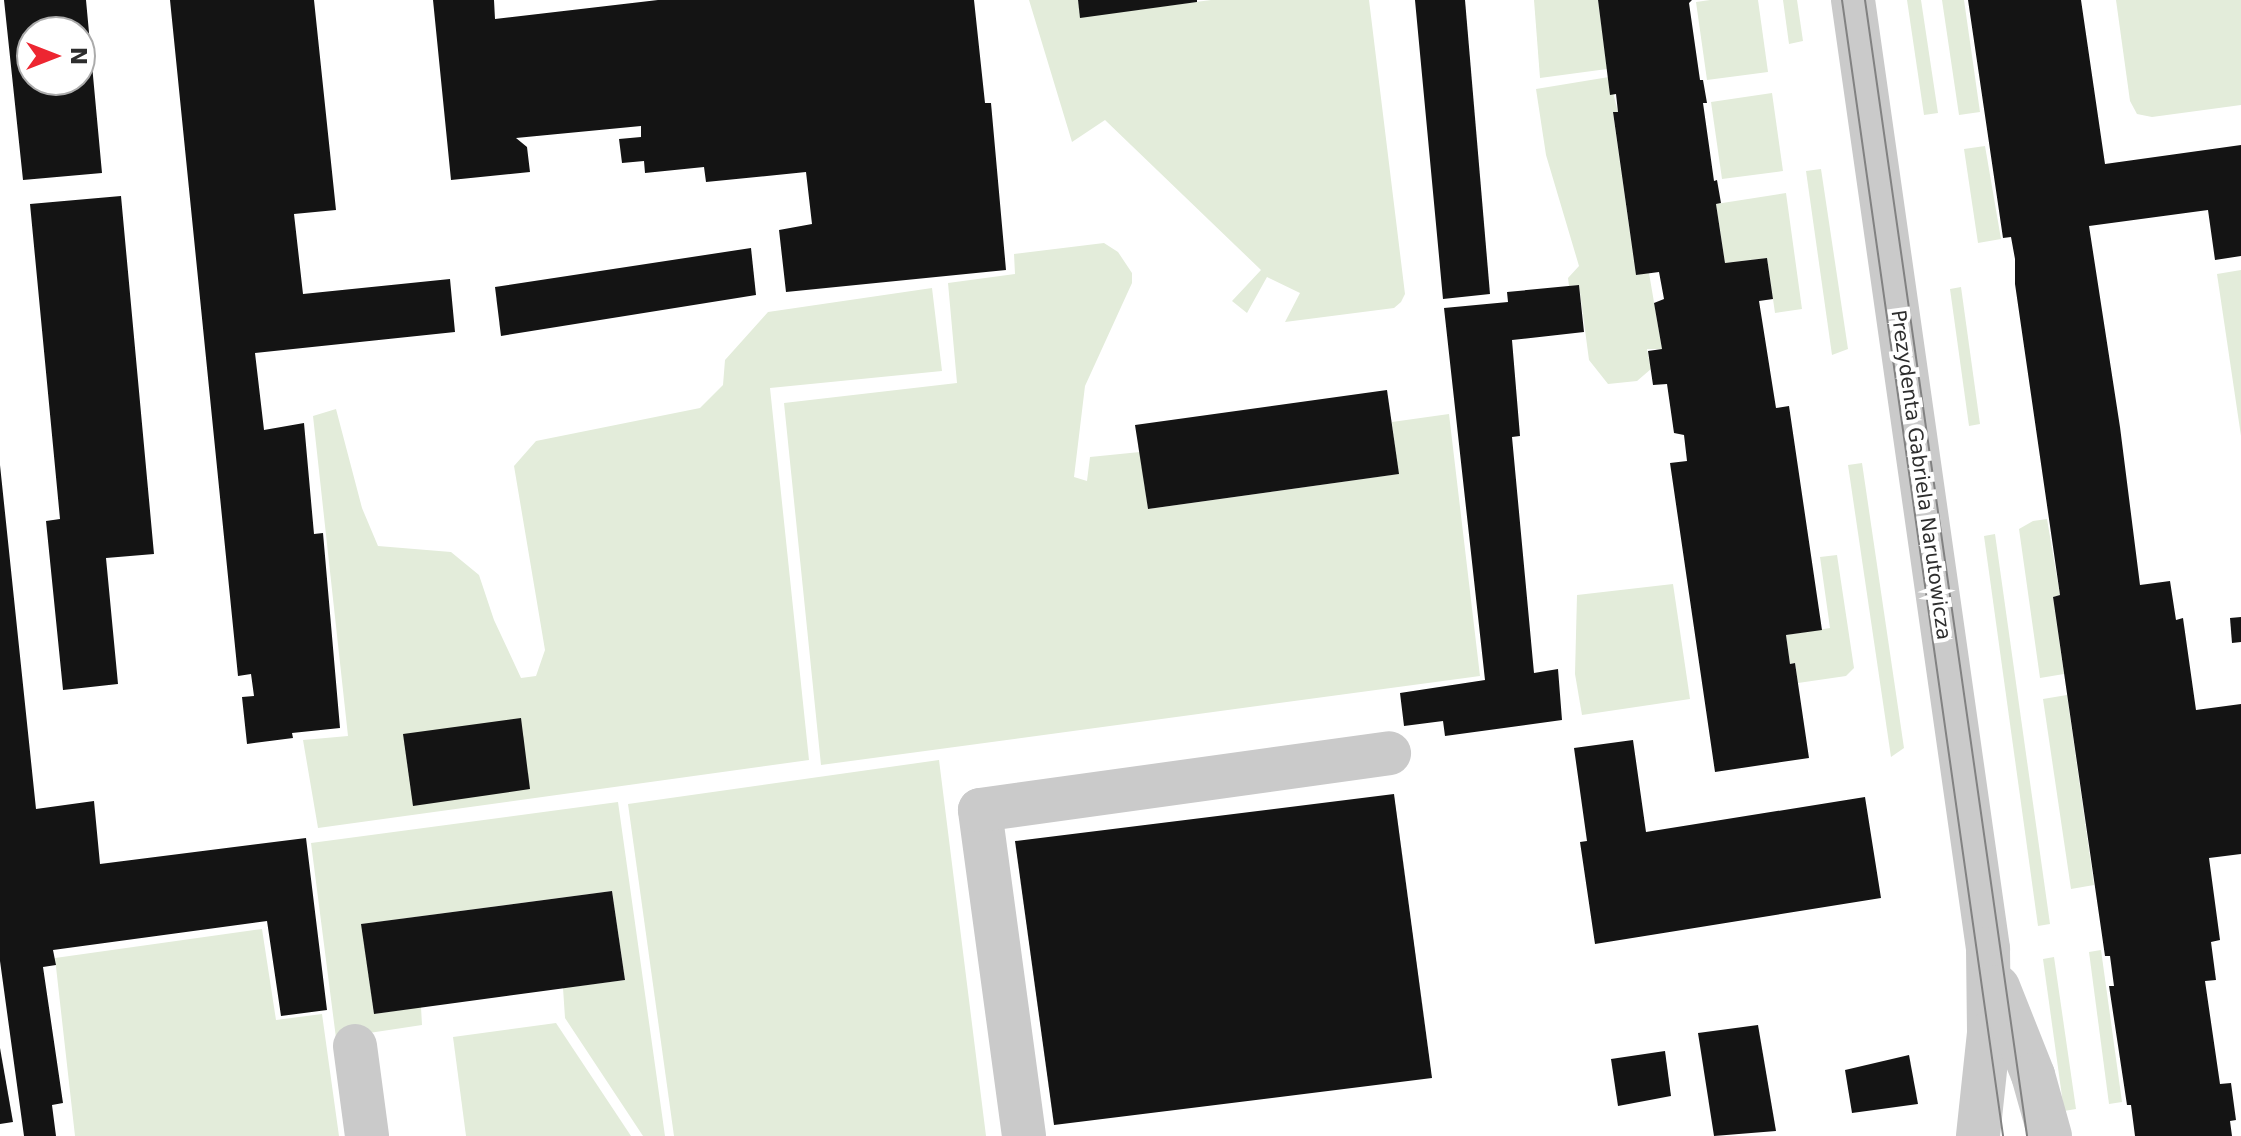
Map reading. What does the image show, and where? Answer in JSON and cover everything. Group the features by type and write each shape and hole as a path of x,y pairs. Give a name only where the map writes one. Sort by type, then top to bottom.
{"street":[{"name":"Prezydenta Gabriela Narutowicza","path":"1853,0 1988,949 1989,1033 1978,1136"},
{"path":"1024,1136 980,810 1389,753"},
{"name":"Prezydenta Gabriela Narutowicza","path":"1988,949 2011,1025 2043,1103 2050,1136"},
{"path":"355,1046 367,1136"}],"green space":[{"path":"1029,0 1078,0 1081,17 1211,0 1369,0 1405,294 1401,302 1394,308 1285,322 1300,293 1267,277 1247,313 1232,301 1261,270 1105,120 1072,142"},
{"path":"1534,0 1598,0 1607,69 1540,78"},
{"path":"1758,0 1768,72 1707,80 1696,2"},
{"path":"1783,0 1797,0 1803,41 1789,44"},
{"path":"1907,0 1921,0 1938,113 1924,115"},
{"path":"1942,0 1964,0 1980,112 1959,115"},
{"path":"2116,0 2241,0 2241,105 2152,117 2137,114 2130,101"},
{"path":"1609,77 1618,112 1613,113 1636,275 1649,273 1662,349 1647,349 1651,369 1637,381 1608,384 1589,360 1579,285 1569,286 1568,278 1579,266 1546,155 1536,89"},
{"path":"1772,93 1783,171 1722,179 1711,102"},
{"path":"1985,146 2001,239 1978,243 1964,149"},
{"path":"1821,169 1848,349 1832,355 1806,171"},
{"path":"1786,193 1802,309 1775,313 1767,258 1725,263 1716,204"},
{"path":"1104,243 1118,252 1132,273 1132,283 1085,386 1074,477 1087,481 1090,457 1140,452 1148,509 1398,474 1392,422 1449,414 1480,676 821,765 784,403 957,383 948,283 1015,274 1014,254"},
{"path":"2241,270 2241,436 2217,274"},
{"path":"1961,287 1980,424 1969,426 1950,289"},
{"path":"932,288 942,371 770,388 809,760 318,828 303,740 348,736 313,416 336,409 362,508 378,546 451,552 479,575 494,620 521,678 536,676 545,650 514,466 536,441 700,408 723,385 725,360 768,312"},
{"path":"1862,463 1904,748 1891,757 1848,465"},
{"path":"2047,519 2060,595 2053,597 2064,674 2040,678 2019,529 2033,521"},
{"path":"1995,534 2050,924 2038,926 1984,536"},
{"path":"1837,555 1854,668 1846,676 1798,683 1795,663 1790,664 1786,635 1830,628 1820,557"},
{"path":"1673,584 1690,699 1582,715 1575,674 1577,595"},
{"path":"2067,695 2094,885 2071,889 2043,699"},
{"path":"939,760 986,1136 674,1136 628,804"},
{"path":"618,802 665,1136 643,1136 565,1018 563,988 625,980 612,891 362,924 374,1014 421,1007 422,1025 336,1038 311,843"},
{"path":"262,929 276,1020 322,1014 339,1136 75,1136 55,958"},
{"path":"2101,950 2122,1102 2109,1104 2089,952"},
{"path":"2054,957 2076,1109 2064,1111 2043,959"},
{"path":"556,1023 631,1136 466,1136 453,1037"}],"building":[{"path":"4,0 86,0 87,16 16,16 16,96 95,96 102,173 23,180"},
{"path":"170,0 314,0 336,210 294,214 303,294 450,279 455,332 255,353 264,430 304,423 314,534 323,533 340,728 292,733 293,738 247,744 242,697 254,696 251,674 238,676"},
{"path":"433,0 494,0 495,19 658,0 974,0 985,103 991,103 1006,270 786,292 779,230 812,224 806,172 706,182 704,167 645,173 644,161 622,163 619,139 641,137 641,126 516,138 527,147 530,172 451,180"},
{"path":"1078,0 1197,0 1197,2 1080,18"},
{"path":"1415,0 1465,0 1490,294 1443,299"},
{"path":"1598,0 1692,0 1689,3 1700,80 1703,80 1707,103 1703,103 1714,181 1717,180 1721,203 1716,204 1725,263 1767,258 1773,299 1759,301 1776,408 1789,406 1822,630 1786,635 1790,664 1795,663 1809,758 1715,772 1670,463 1687,461 1684,435 1674,433 1667,384 1653,385 1648,351 1662,349 1654,303 1664,299 1659,272 1636,275 1613,112 1618,112 1616,94 1610,95"},
{"path":"1968,0 2081,0 2105,164 2241,145 2241,256 2215,260 2208,210 2089,226 2120,427 2140,585 2170,581 2176,620 2183,618 2196,710 2241,704 2241,854 2209,858 2220,940 2211,942 2216,980 2205,981 2220,1084 2231,1083 2236,1120 2230,1121 2232,1136 2135,1136 2131,1105 2127,1105 2109,986 2114,986 2110,956 2105,956 2053,597 2060,595 2015,284 2015,259 2011,237 2003,238"},
{"path":"121,196 154,554 106,558 118,684 63,690 46,521 60,519 30,204"},
{"path":"751,248 756,295 501,336 495,287"},
{"path":"1579,285 1584,332 1512,340 1520,436 1512,437 1534,673 1558,669 1562,720 1445,736 1443,721 1404,726 1400,693 1485,680 1444,308 1508,302 1507,292"},
{"path":"1387,390 1399,474 1148,509 1135,425"},
{"path":"0,465 36,809 94,801 100,864 306,838 327,1010 281,1016 267,921 53,950 56,965 43,967 63,1103 52,1105 56,1136 24,1136 0,961"},
{"path":"2241,617 2241,642 2232,643 2230,618"},
{"path":"521,718 530,789 413,806 403,734"},
{"path":"1633,740 1646,832 1865,797 1881,898 1595,944 1580,842 1587,841 1574,748"},
{"path":"1394,794 1432,1078 1054,1125 1015,841"},
{"path":"612,891 625,980 374,1014 361,924"},
{"path":"1758,1025 1776,1131 1714,1136 1698,1033"},
{"path":"0,1048 13,1122 0,1124"},
{"path":"1665,1051 1671,1096 1618,1106 1611,1059"},
{"path":"1909,1055 1918,1104 1852,1113 1845,1070"}],"tram line":[{"path":"1842,0 2003,1136"},
{"path":"1865,0 2027,1136"}]}
